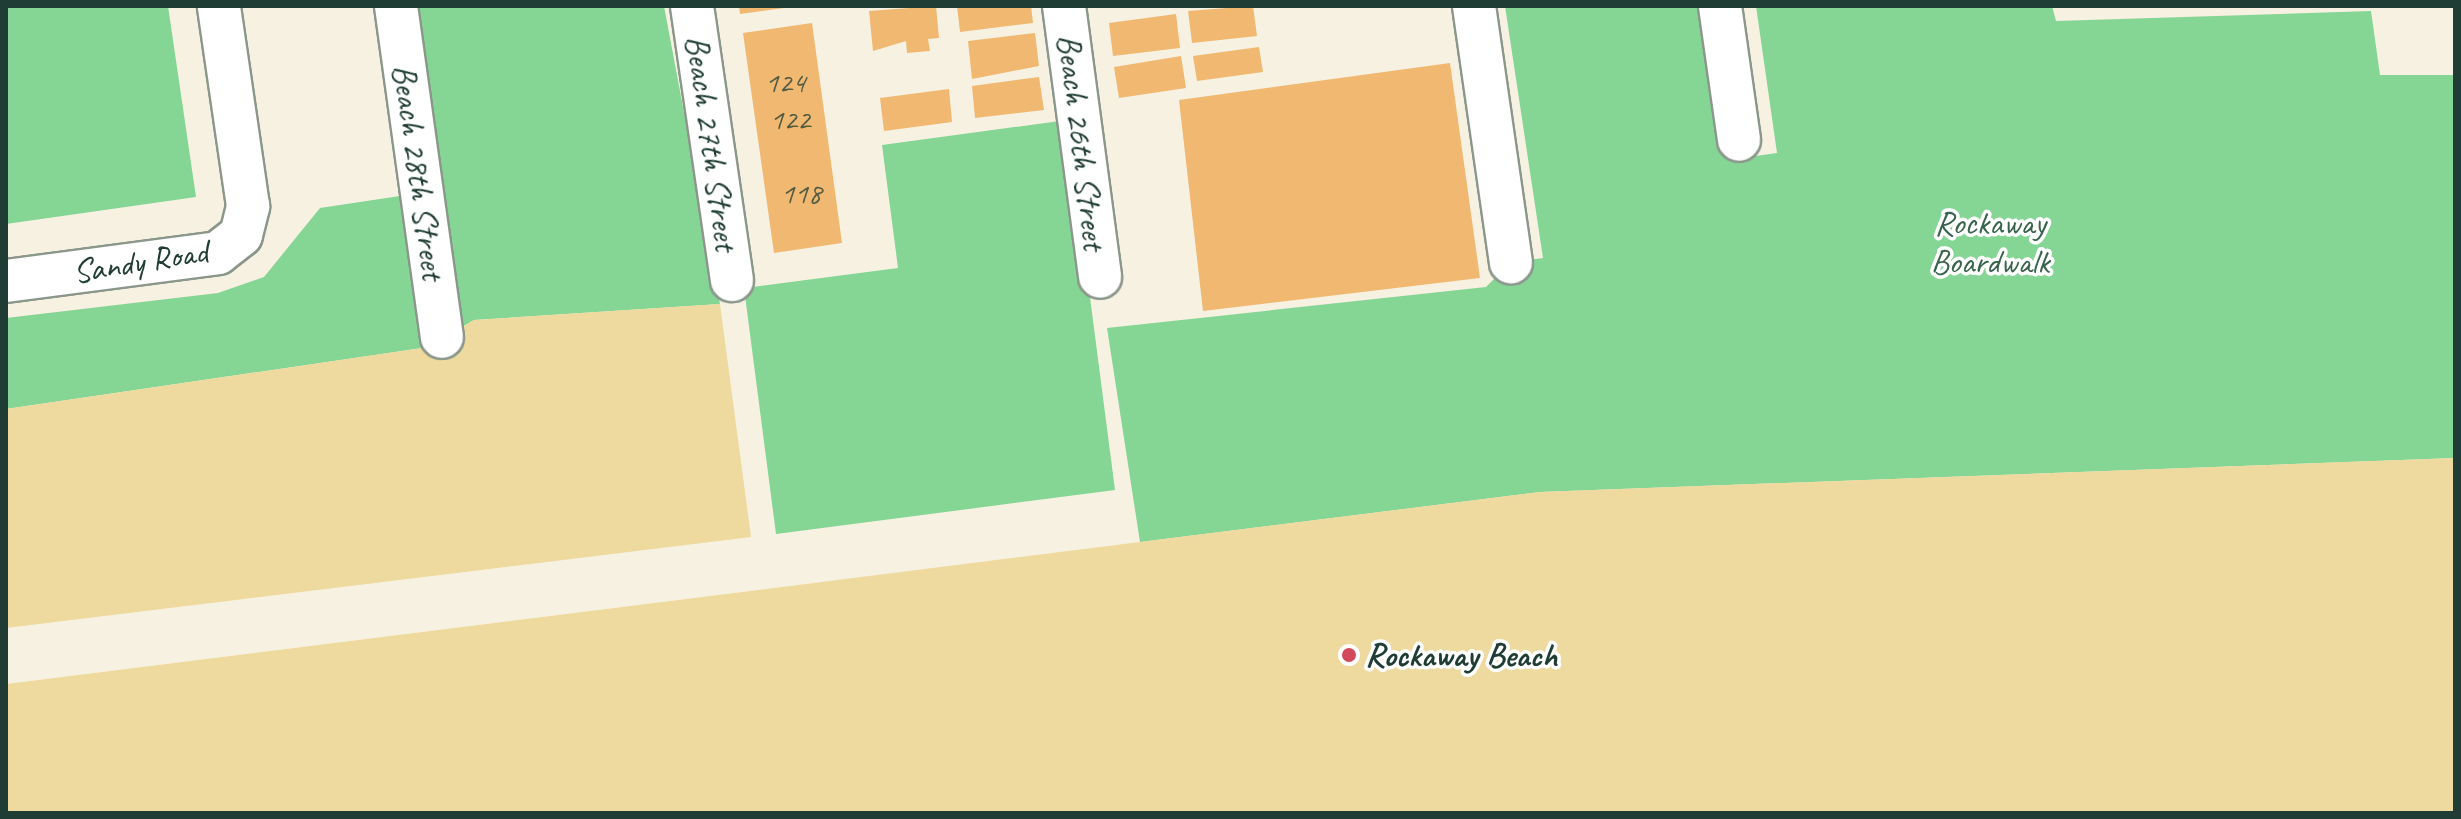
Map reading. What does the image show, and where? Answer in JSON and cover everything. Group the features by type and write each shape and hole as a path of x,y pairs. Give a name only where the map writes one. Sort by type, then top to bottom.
{"street":[{"name":"Sandy Road","path":"6,281 218,253 241,235 248,206 219,6"},
{"name":"Beach 28th Street","path":"396,6 442,337"},
{"name":"Beach 27th Street","path":"692,6 732,280"},
{"name":"Beach 26th Street","path":"1064,6 1100,277"},
{"path":"1474,6 1511,262"},
{"path":"1720,6 1739,140"}],"green space":[{"path":"6,6 168,6 196,197 6,224"},
{"path":"408,6 664,6 720,304 474,320 450,334"},
{"name":"Rockaway Boardwalk","path":"1505,6 1705,6 1734,159 1777,153 1756,6 2052,6 2056,21 2371,11 2380,75 2455,75 2455,458 1540,492 1140,542 1107,328 1486,287 1511,262 1543,258"},
{"path":"1067,120 1115,490 776,534 744,288 898,268 882,145"},
{"path":"413,194 429,347 6,409 6,318 218,293 264,277 320,208"}],"sand":[{"path":"720,304 751,537 6,628 6,409 429,347 474,320"},
{"name":"Rockaway Beach","path":"2455,458 2455,813 6,813 6,684 1540,492"}],"building":[{"path":"739,6 784,6 784,8 740,14"},
{"path":"936,6 939,38 928,39 930,51 907,53 906,41 873,51 869,11"},
{"path":"957,6 1031,6 1033,23 960,32"},
{"path":"1253,6 1257,36 1192,43 1188,11"},
{"path":"1176,14 1180,48 1113,56 1109,23"},
{"path":"812,23 842,243 774,253 743,33"},
{"path":"1035,33 1039,66 972,79 968,41"},
{"path":"1259,47 1263,72 1197,81 1193,56"},
{"path":"1181,56 1186,88 1119,98 1114,67"},
{"path":"1450,63 1480,278 1203,311 1179,100"},
{"path":"1039,77 1044,110 975,118 972,86"},
{"path":"949,89 952,122 884,131 880,98"}],"place":[{"name":"Rockaway Beach","path":"1349,655"}]}
